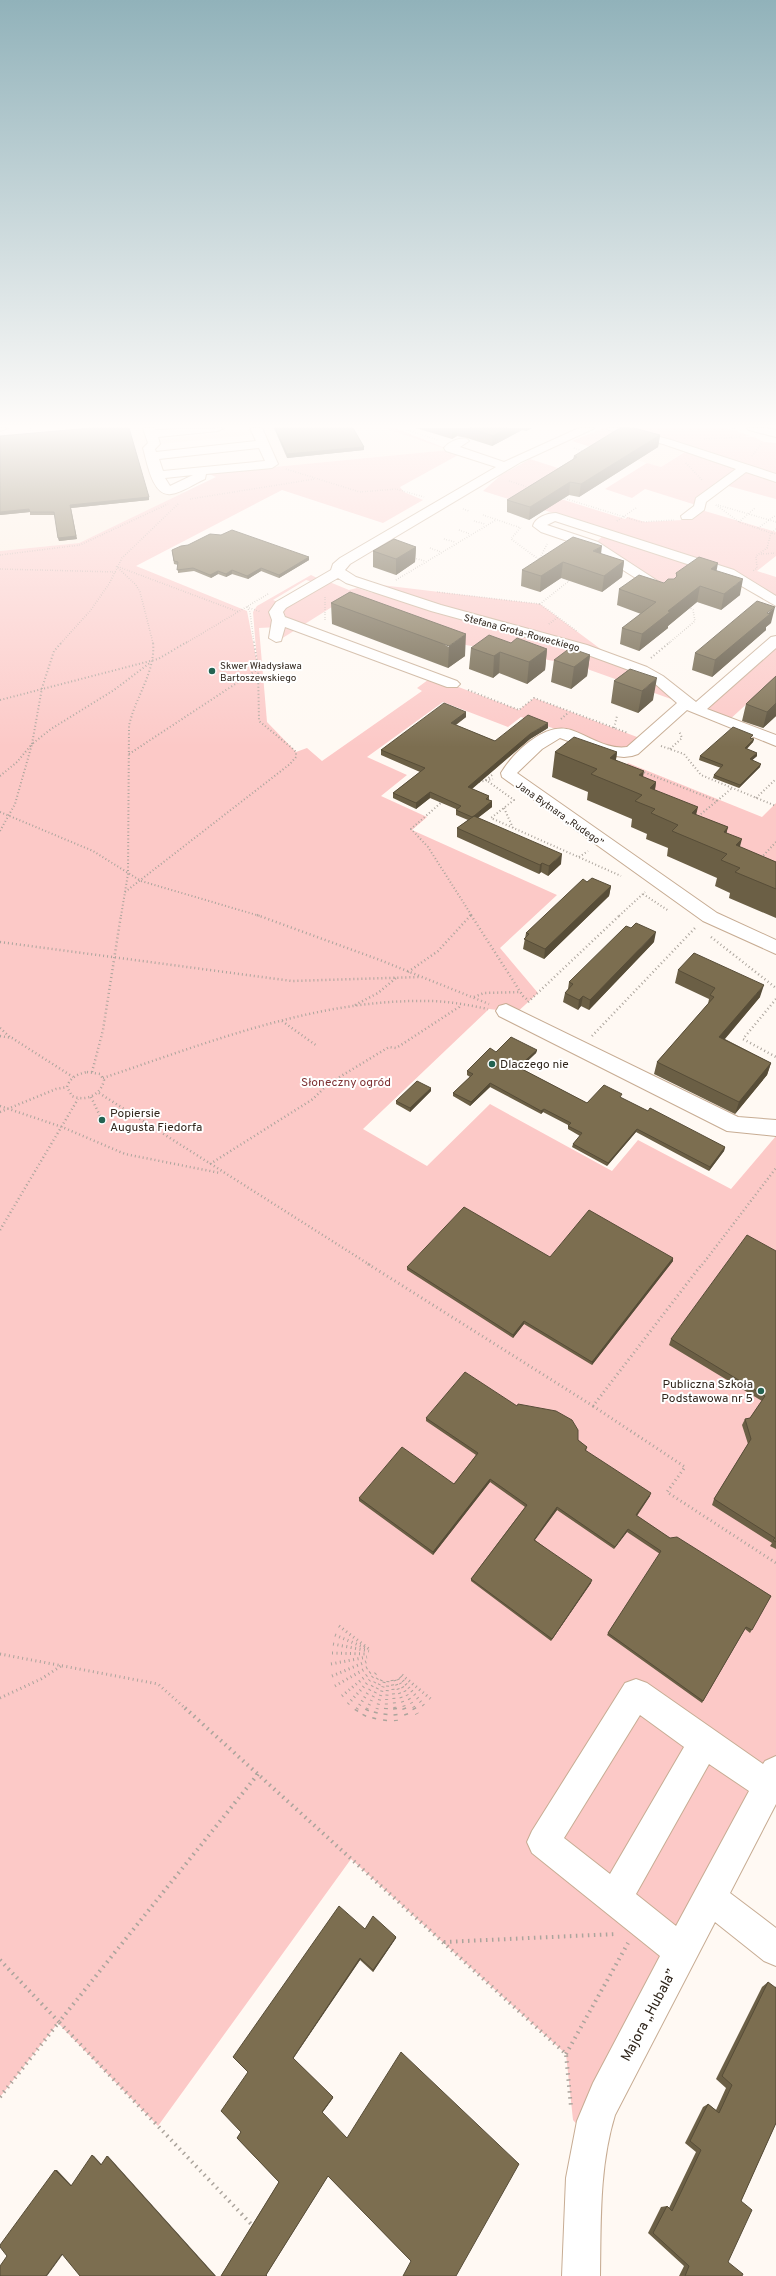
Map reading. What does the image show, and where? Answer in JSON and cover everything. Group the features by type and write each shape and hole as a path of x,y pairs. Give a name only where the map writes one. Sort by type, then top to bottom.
{"street":[{"path":"276,638 279,620 276,612 278,608 324,579 338,572 338,567 345,561 390,534"},
{"path":"564,534 593,544 664,589 673,579"},
{"path":"607,534 729,573 776,602"},
{"path":"685,570 698,564"},
{"name":"Stefana Grota-Roweckiego","path":"338,572 351,580 436,608 582,648 638,668 658,679 691,707 776,741"},
{"path":"279,620 452,684"},
{"path":"691,707 776,640"},
{"name":"Jana Bytnara „Rudego”","path":"691,707 632,751 624,753 614,752 565,733 558,733 546,738 512,768 509,773 510,777 707,915 776,948"},
{"path":"510,1013 736,1125 776,1128"},
{"path":"681,1951 637,1926 615,1898 543,1842 636,1694 704,1742 772,1779"},
{"path":"615,1898 704,1742"},
{"name":"Majora „Hubala”","path":"581,2276 583,2202 590,2138 603,2101 772,1779"},
{"path":"710,1898 776,1950"}],"path":[{"path":"0,556 11,552 80,545 103,534"},
{"path":"0,831 9,816 26,769 42,688 54,651 90,611 116,572 116,566 122,558 147,534"},
{"path":"393,582 470,534"},
{"path":"515,534 511,539 545,564"},
{"path":"539,560 544,534"},
{"path":"741,580 757,568 756,556 767,548 771,534"},
{"path":"444,539 456,543"},
{"path":"430,548 441,552"},
{"path":"759,554 776,553"},
{"path":"414,558 426,561"},
{"path":"116,566 239,612"},
{"path":"92,1072 103,1030 128,874 129,726 132,708 153,660 153,644 140,592 136,585 116,566"},
{"path":"0,569 116,572"},
{"path":"404,570 409,572"},
{"path":"540,604 569,581 563,577"},
{"path":"324,579 325,623"},
{"path":"638,668 695,621 693,610 664,589"},
{"path":"436,592 540,604 580,633"},
{"path":"0,776 17,762 32,744 51,729 114,690 153,660 247,607 250,612 258,668 259,721 296,752 294,760 125,892"},
{"path":"311,632 331,619"},
{"path":"0,700 153,660"},
{"path":"129,754 258,668"},
{"path":"467,690 519,710 534,698 684,754 701,775 776,806"},
{"path":"614,728 617,716"},
{"path":"635,769 717,801"},
{"path":"473,784 486,780 510,777"},
{"path":"756,798 776,779"},
{"path":"486,780 514,800 491,818 624,878"},
{"path":"692,821 732,788"},
{"path":"448,797 411,829 428,847 521,992 529,1001"},
{"path":"504,808 513,828"},
{"path":"0,812 93,851 141,881 270,919 473,997 510,1013"},
{"path":"756,863 776,842"},
{"path":"103,1078 104,1086 99,1093 91,1097 78,1099 69,1094 67,1087 73,1077 82,1073 92,1072 103,1078 282,1020 353,1006 420,1001 460,1004 510,1013 529,1001 657,880"},
{"path":"643,894 670,912"},
{"path":"407,972 438,951 472,914"},
{"path":"581,1048 707,915"},
{"path":"688,924 701,932"},
{"path":"707,935 720,943 776,988"},
{"path":"0,942 292,981 318,982 420,977"},
{"path":"353,1006 378,993 396,978"},
{"path":"473,997 484,993 521,992"},
{"path":"776,999 743,1039 776,1057"},
{"path":"210,1164 313,1099 328,1084 389,1047 396,1048 401,1045 459,1007 460,1004"},
{"path":"282,1020 317,1046"},
{"path":"0,1028 12,1038 73,1077"},
{"path":"0,1036 12,1038"},
{"path":"0,1112 56,1089 67,1087"},
{"path":"99,1093 592,1406 685,1467 667,1492 776,1563"},
{"path":"91,1097 101,1118"},
{"path":"0,1230 78,1099"},
{"path":"0,1106 62,1127 125,1154 223,1173"},
{"path":"592,1406 776,1168"},
{"path":"339,1626 368,1653"},
{"path":"335,1635 368,1653"},
{"path":"333,1644 368,1653"},
{"path":"332,1653 368,1653"},
{"path":"331,1664 368,1653"},
{"path":"332,1676 368,1653"},
{"path":"0,1654 158,1684 566,2054"},
{"path":"0,1698 41,1679 62,1665"},
{"path":"335,1686 370,1666"},
{"path":"342,1696 373,1670"},
{"path":"390,1678 432,1700"},
{"path":"348,1704 390,1678"},
{"path":"390,1678 425,1707"},
{"path":"356,1710 390,1678"},
{"path":"390,1678 417,1714"},
{"path":"364,1716 390,1678"},
{"path":"390,1678 407,1717"},
{"path":"374,1719 390,1678"},
{"path":"390,1678 396,1721"},
{"path":"385,1721 390,1678"},
{"path":"0,2097 258,1774"},
{"path":"443,1942 637,1926"},
{"path":"590,2138 573,2120 566,2054 637,1926"},
{"path":"0,1960 252,2225"}],"shaded area":[{"path":"0,534 97,534 79,543 0,551"}],"green space":[{"name":"Słoneczny ogród","path":"97,534 197,534 136,566 247,611 257,662 253,612 257,606 311,575 319,579 313,582 306,580 273,600 287,606 327,581 349,590 357,588 373,593 381,585 540,604 614,659 642,670 685,704 576,665 466,645 343,600 281,639 278,627 259,628 267,722 296,752 307,748 322,761 422,691 417,688 432,677 519,710 534,698 645,740 624,753 521,717 508,727 443,702 367,757 407,775 381,796 427,817 412,830 557,895 500,948 538,993 514,1015 506,1011 489,1009 363,1129 427,1166 490,1104 612,1171 638,1140 731,1189 776,1136 776,1792 590,2139 573,2120 566,2054 351,1859 158,2126 58,2023 0,2097 0,551 79,543"},
{"path":"605,534 776,534 776,556 757,571 776,577 776,602 741,580 666,591 593,545"},
{"path":"776,640 776,677 727,722 696,710"},
{"path":"628,763 762,817 776,803 776,882 619,771"}],"building":[{"path":"57,534 76,534 76,536 58,538"},
{"path":"210,534 244,534 309,557 279,575 261,568 247,576 232,570 226,574 218,571 210,575 193,568 177,570 178,562 174,561 172,550 188,545"},
{"path":"573,537 602,546 593,551 624,561 604,576 563,562 541,576 522,570"},
{"path":"394,539 416,547 396,559 373,551"},
{"path":"699,557 718,563 711,569 743,579 724,594 700,586 642,634 622,628 656,602 619,589 639,575 664,583 668,579 674,579 677,576 676,573"},
{"path":"350,592 466,634 449,646 331,603"},
{"path":"757,601 775,607 767,613 770,614 715,660 695,653"},
{"path":"489,635 511,643 517,638 547,649 529,662 500,652 494,656 471,648"},
{"path":"570,648 590,655 574,667 554,660"},
{"path":"630,669 657,678 642,691 614,681"},
{"path":"776,676 776,703 767,712 746,704"},
{"path":"444,703 466,712 451,723 495,741 528,715 548,723 530,734 468,787 489,796 486,799 492,801 472,817 456,810 461,806 430,792 416,803 393,793 425,768 381,750"},
{"path":"733,727 753,735 750,738 754,739 745,748 757,753 750,759 761,764 740,785 714,775 723,765 700,756"},
{"path":"574,737 617,752 610,758 644,771 639,775 656,782 650,788 698,807 692,813 728,827 724,832 742,839 736,845 776,862 776,889 735,872 740,868 721,860 727,854 672,831 678,825 651,813 655,809 635,801 642,795 591,774 597,769 555,752"},
{"path":"474,816 562,854 549,866 542,863 540,865 457,828"},
{"path":"592,878 611,886 545,949 524,939 529,934 526,933 583,879 587,882"},
{"path":"636,923 656,932 590,1000 583,996 579,1000 565,993 573,984 569,982 626,926 631,928"},
{"path":"694,953 764,985 719,1037 771,1063 739,1102 657,1062 714,997 710,995 715,988 678,970"},
{"path":"511,1037 537,1050 518,1067 587,1103 604,1085 622,1094 620,1097 648,1111 650,1108 725,1147 710,1167 637,1129 608,1163 573,1144 582,1133 568,1126 571,1123 544,1109 541,1111 490,1083 471,1102 453,1093 473,1074 467,1071 490,1048 496,1052"},
{"path":"417,1081 431,1088 410,1108 396,1101"},
{"path":"464,1207 550,1257 589,1210 673,1258 592,1362 524,1321 513,1335 407,1267"},
{"name":"Publiczna Szkoła Podstawowa nr 5","path":"747,1235 776,1251 776,1542 773,1540 775,1538 714,1499 751,1439 745,1419 750,1418 765,1396 671,1339"},
{"path":"465,1372 517,1406 518,1404 556,1411 572,1420 578,1430 578,1440 587,1447 585,1450 651,1493 636,1515 670,1538 677,1537 771,1596 752,1630 746,1627 703,1701 608,1633 661,1551 628,1529 615,1547 557,1507 534,1540 592,1580 552,1639 471,1579 527,1505 490,1479 433,1552 359,1498 402,1447 454,1484 478,1453 426,1418"},
{"path":"339,1906 365,1929 373,1916 396,1937 373,1970 360,1958 293,2058 333,2097 322,2112 347,2138 401,2052 519,2164 456,2276 403,2276 411,2261 328,2176 266,2275 267,2276 221,2276 279,2182 237,2138 241,2132 221,2111 248,2072 233,2057"},
{"path":"768,1982 776,1988 776,2123 741,2201 752,2210 728,2262 743,2274 742,2276 685,2276 689,2266 653,2233 667,2206 672,2211 701,2150 690,2141 708,2104 719,2113 732,2085 722,2076"},
{"path":"92,2155 101,2165 107,2156 215,2276 80,2276 62,2254 46,2276 0,2276 0,2266 7,2256 0,2245 55,2170 71,2186"}],"place":[{"name":"Skwer Władysława Bartoszewskiego","path":"212,671"},
{"name":"Dlaczego nie","path":"492,1064"},
{"name":"Popiersie Augusta Fiedorfa","path":"102,1120"},
{"name":"Publiczna Szkoła Podstawowa nr 5","path":"761,1391"}]}
